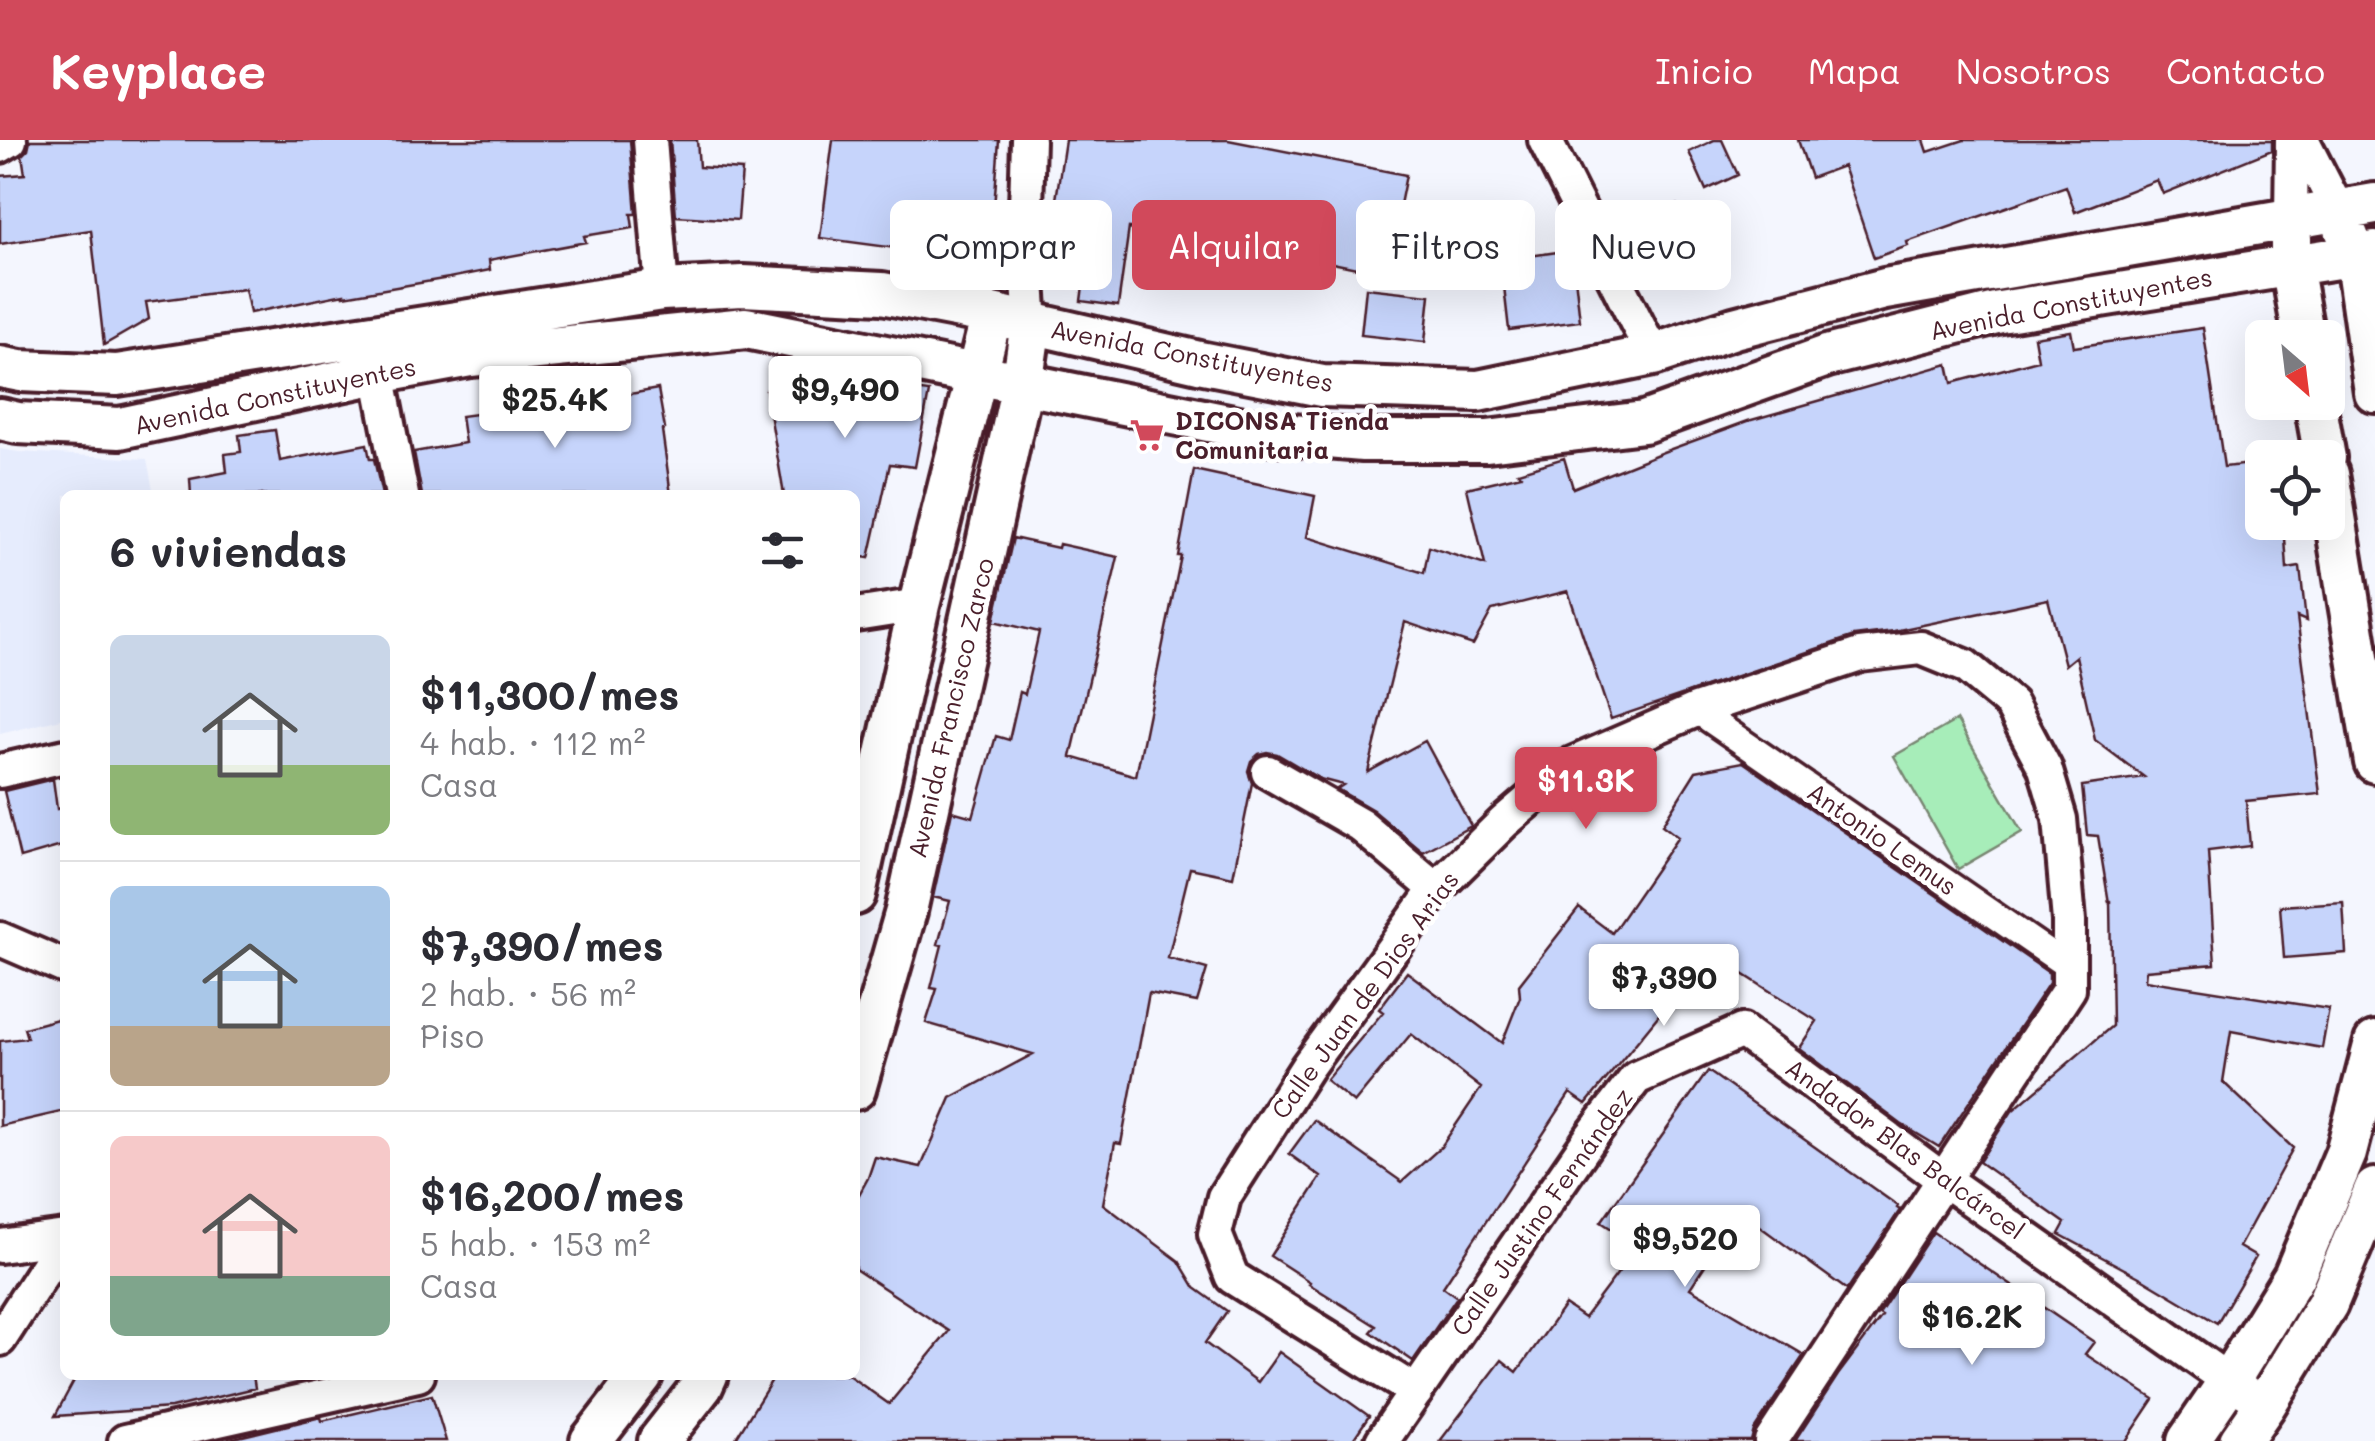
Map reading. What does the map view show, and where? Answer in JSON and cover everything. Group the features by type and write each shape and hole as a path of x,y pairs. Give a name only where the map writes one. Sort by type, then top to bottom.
{"street":[{"path":"0,146 10,140"},
{"path":"650,140 662,290"},
{"path":"1026,200 1028,140"},
{"path":"1545,140 1652,355"},
{"path":"2292,140 2291,264 2301,320"},
{"path":"2302,140 2356,207 2365,253 2375,392"},
{"name":"Avenida Constituyentes","path":"0,419 120,428 470,356 503,334 662,290 743,286 882,294 1322,386 1478,391 1652,355 1734,328 1886,289 2356,207"},
{"name":"Avenida Constituyentes","path":"0,366 20,372 117,375 503,334 746,328 1268,433 1364,441 1488,441 1644,422 1827,356 2000,312 2365,253"},
{"path":"992,314 1003,290"},
{"path":"1029,290 1031,323"},
{"name":"Avenida Francisco Zarco","path":"860,871 919,605 992,314"},
{"name":"Avenida Francisco Zarco","path":"860,1072 906,911 1022,386 1031,323"},
{"path":"1182,416 1199,362"},
{"path":"378,373 401,490"},
{"path":"2339,540 2375,762"},
{"path":"860,614 919,605"},
{"name":"Calle Juan de Dios Arias","path":"1416,1392 1232,1277 1215,1234 1224,1197 1306,1067 1436,889 1504,822 1572,764 1696,710 1860,655 1921,648 1965,666 2011,704 2045,768 2060,819 2070,921 2068,988 1770,1441"},
{"name":"Antonio Lemus","path":"1696,710 2069,968"},
{"path":"0,771 60,757"},
{"path":"1268,772 1360,826 1436,889"},
{"path":"0,938 60,965"},
{"name":"Calle Justino Fernández","path":"1382,1441 1591,1137 1636,1078 1742,1030"},
{"name":"Andador Blas Balcárcel","path":"1742,1030 1944,1180 2228,1382 2265,1404"},
{"path":"2188,1441 2294,1276 2346,1153 2375,1042"},
{"path":"2240,1441 2327,1304 2375,1190"},
{"path":"0,1246 60,1239"},
{"path":"0,1339 60,1246"},
{"path":"125,1441 396,1380"},
{"path":"592,1441 638,1380"},
{"path":"659,1441 705,1380"}],"shaded area":[{"path":"0,449 147,459 153,490 60,490 60,719 0,734"}],"green space":[{"path":"1957,720 2022,832 1958,869 1894,756"}],"building":[{"path":"30,140 630,140 636,214 631,214 633,228 584,236 586,242 489,260 490,270 449,278 250,313 245,289 146,302 149,319 104,345 91,230 0,244 0,176 25,174 22,155"},
{"path":"670,140 697,140 699,167 742,170 738,220 676,216"},
{"path":"833,140 999,140 995,200 890,200 890,247 820,238"},
{"path":"1065,140 1228,140 1406,175 1401,200 1356,200 1356,268 1336,264 1336,200 1132,200 1132,228 1129,228 1118,306 1081,301 1082,290 1112,290 1112,200 1056,200"},
{"path":"1722,140 1738,175 1706,190 1689,152"},
{"path":"1798,140 1924,140 1928,152 1964,140 2272,140 2272,150 2163,194 2157,180 2075,212 2066,186 1907,242 1908,246 1874,258 1843,166 1811,178"},
{"path":"1555,252 1555,290 1577,290 1580,321 1509,330 1504,290 1535,290 1535,255"},
{"path":"1366,290 1430,295 1425,342 1361,335"},
{"path":"2203,328 2224,467 2245,465 2245,540 2285,540 2287,569 2300,567 2306,621 2297,617 2320,794 2246,801 2250,846 2208,851 2215,964 2146,970 2145,980 2329,1009 2322,1048 2231,1031 2223,1082 2293,1148 2239,1247 2256,1257 2217,1323 2059,1234 2065,1223 1979,1162 2012,1111 2112,1026 2110,900 2109,903 2098,836 2087,835 2082,786 2144,777 2095,740 2076,656 2065,665 2048,599 1854,636 1611,719 1568,591 1492,610 1473,645 1405,622 1368,772 1425,741 1471,826 1423,852 1373,810 1337,789 1343,785 1320,779 1277,754 1259,754 1248,771 1252,783 1233,877 1190,868 1168,958 1207,969 1197,1002 1149,993 1121,1144 1115,1143 1103,1204 1179,1261 1195,1288 1227,1311 1205,1343 1258,1382 1279,1352 1369,1416 1352,1441 734,1441 772,1380 855,1380 889,1404 949,1331 860,1272 860,1193 875,1157 921,1167 951,1098 1033,1054 926,1023 937,989 931,988 950,901 933,897 952,811 973,817 996,736 1009,740 1020,692 1025,694 1039,632 994,621 1013,538 1118,557 1071,757 1136,776 1181,556 1194,470 1315,496 1307,537 1424,573 1429,547 1485,565 1467,488 1521,475 1518,472 1564,458 1573,488 1748,421 1948,364 1952,383 2038,360 2034,337 2071,331 2074,347"},
{"path":"832,370 835,380 929,392 915,467 890,464 869,558 860,557 860,490 783,490 766,390 795,383 794,380"},
{"path":"658,389 670,490 421,490 414,452 465,443 461,416 535,403 536,411"},
{"path":"275,430 280,461 367,444 381,490 191,490 190,479 227,472 225,454 241,452 239,435"},
{"path":"1743,762 2049,973 2049,983 1939,1147 1901,1124 1799,1048 1817,1021 1735,969 1732,974 1707,956 1586,1104 1570,1093 1443,1287 1457,1297 1413,1361 1371,1332 1376,1326 1270,1256 1321,1177 1289,1154 1314,1120 1402,1182 1441,1147 1481,1088 1411,1034 1354,1103 1326,1080 1383,1012 1379,1009 1407,972 1502,1043 1520,997 1519,985 1579,908 1612,933 1678,837 1662,825 1696,771"},
{"path":"53,779 57,809 60,808 60,846 20,858 4,791"},
{"path":"2343,902 2346,953 2284,958 2280,906"},
{"path":"60,1018 60,1112 0,1126 0,1041 27,1038 24,1028"},
{"path":"1708,1071 1900,1210 1847,1290 1740,1212 1690,1288 1804,1355 1754,1430 1751,1441 1440,1441 1502,1360 1517,1372 1565,1305 1584,1318 1638,1246 1601,1222"},
{"path":"1933,1232 2094,1342 2085,1354 2154,1399 2126,1441 1795,1441 1882,1316 1879,1314"},
{"path":"74,1380 254,1380 255,1388 171,1408 55,1416"},
{"path":"432,1395 446,1441 222,1441 321,1417 322,1421"}],"place":[{"name":"DICONSA Tienda Comunitaria","path":"1147,435"}]}
